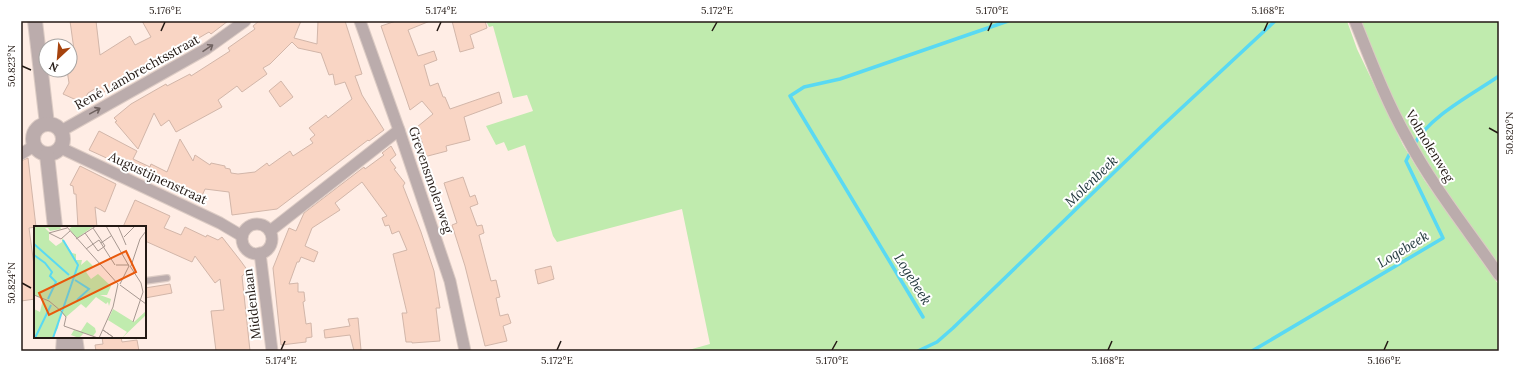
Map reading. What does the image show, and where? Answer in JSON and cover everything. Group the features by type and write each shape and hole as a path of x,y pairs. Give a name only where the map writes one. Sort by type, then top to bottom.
{"street":[{"path":"35,21 47,124"},
{"name":"René Lambrechtsstraat","path":"61,131 206,49 245,21"},
{"name":"Grevensmolenweg","path":"360,21 450,281 466,351"},
{"name":"Volmolenweg","path":"1355,21 1393,112 1408,140 1441,193 1499,275"},
{"path":"47,124 55,126 61,131 63,138 61,148 54,154 47,155 40,152 34,146 34,133 37,129 47,124"},
{"path":"270,231 399,130"},
{"path":"21,154 34,146"},
{"name":"Augustijnenstraat","path":"61,148 220,223 242,236"},
{"path":"47,155 55,226"},
{"path":"255,224 261,224 270,231 270,245 267,249 260,253 252,253 247,250 243,244 242,236 246,228 255,224"},
{"name":"Middenlaan","path":"260,253 272,351"},
{"path":"63,351 64,338"},
{"path":"75,338 77,351"}],"lane":[{"path":"146,281 167,278"}],"green space":[{"path":"486,21 1347,21 1357,49 1403,145 1425,181 1499,285 1499,351 685,351 710,344 682,209 557,242 553,236 525,145 508,151 504,142 496,145 486,126 533,111 527,95 513,98 493,26 489,27"},
{"path":"1360,21 1499,21 1499,266 1417,149 1403,123"}],"building":[{"path":"70,21 96,21 100,55 130,36 135,45 151,37 142,21 228,21 211,34 209,32 180,49 172,56 123,81 118,79 117,85 102,93 98,87 88,93 83,103 63,94 69,83 68,78 78,78 78,38 72,38"},
{"path":"259,21 301,21 294,38 317,44 318,21 345,21 362,74 355,76 362,95 384,130 369,141 368,140 277,209 232,215 229,192 205,189 201,198 191,194 190,196 89,150 99,131 137,151 133,159 150,167 151,164 167,172 180,139 193,161 195,155 210,165 211,163 225,166 225,168 230,169 231,173 238,174 255,172 267,163 269,166 290,151 293,156 313,143 310,139 315,135 309,128 326,115 328,118 352,99 345,82 335,85 333,74 329,75 321,53 298,48 292,42 270,64 263,68 267,74 242,92 237,86 218,100 222,107 176,132 169,120 161,126 154,113 138,149 115,122 117,121 114,118 131,104 166,84 167,86 190,74 191,76 230,51 228,48 255,29 253,26"},
{"path":"396,21 430,21 408,30 418,56 434,51 437,60 424,65 430,86 438,83 443,97 445,97 450,109 499,92 502,103 464,117 470,140 446,146 447,151 424,157 423,152 413,148 423,145 417,127 433,114 422,101 410,110 381,26"},
{"path":"452,21 485,21 487,28 470,35 474,48 460,52"},
{"path":"281,81 293,97 280,107 269,91"},
{"path":"391,146 396,155 390,160 396,168 394,169 405,183 403,186 434,271 440,308 436,308 440,341 406,342 402,313 407,313 393,254 407,250 399,231 392,234 389,225 385,226 382,218 387,216 362,182 335,203 340,210 312,228 305,246 318,252 314,262 301,257 299,262 297,262 289,284 298,283 298,292 304,292 305,301 303,302 306,324 311,323 312,337 306,338 306,342 281,345 273,268 289,228 296,231 304,213 364,167 365,169 384,155 382,153"},
{"path":"28,158 36,226 29,228 34,266 34,299 21,301 21,161"},
{"path":"80,166 116,184 105,212 95,207 97,226 78,226 76,194 74,194 73,186 70,185"},
{"path":"463,177 470,197 475,195 478,204 470,207 477,226 482,225 484,233 479,235 491,281 496,280 500,297 496,298 500,316 508,314 511,323 503,326 507,341 485,346 465,266 452,225 457,223 444,183"},
{"path":"135,200 170,216 164,228 181,235 185,227 206,237 207,235 218,240 222,237 248,271 242,276 250,351 216,351 211,311 224,310 220,279 215,283 195,256 192,262 146,241 146,226 123,226"},
{"path":"551,266 554,279 538,284 535,270"},
{"path":"170,284 172,293 146,298 146,288"},
{"path":"358,318 361,350 354,351 350,335 325,338 324,330 350,326 348,319"},
{"path":"102,338 121,338 122,342 137,340 139,351 96,351 95,345 103,344"}],"waterway":[{"path":"923,317 790,96 804,87 840,79 1008,21"},
{"name":"Molenbeek","path":"918,351 937,342 953,328 1160,128 1275,21"},
{"name":"Logebeek","path":"1414,145 1421,135 1440,116 1464,98 1499,76"},
{"name":"Logebeek","path":"1252,351 1443,238 1406,161 1411,151"}]}
